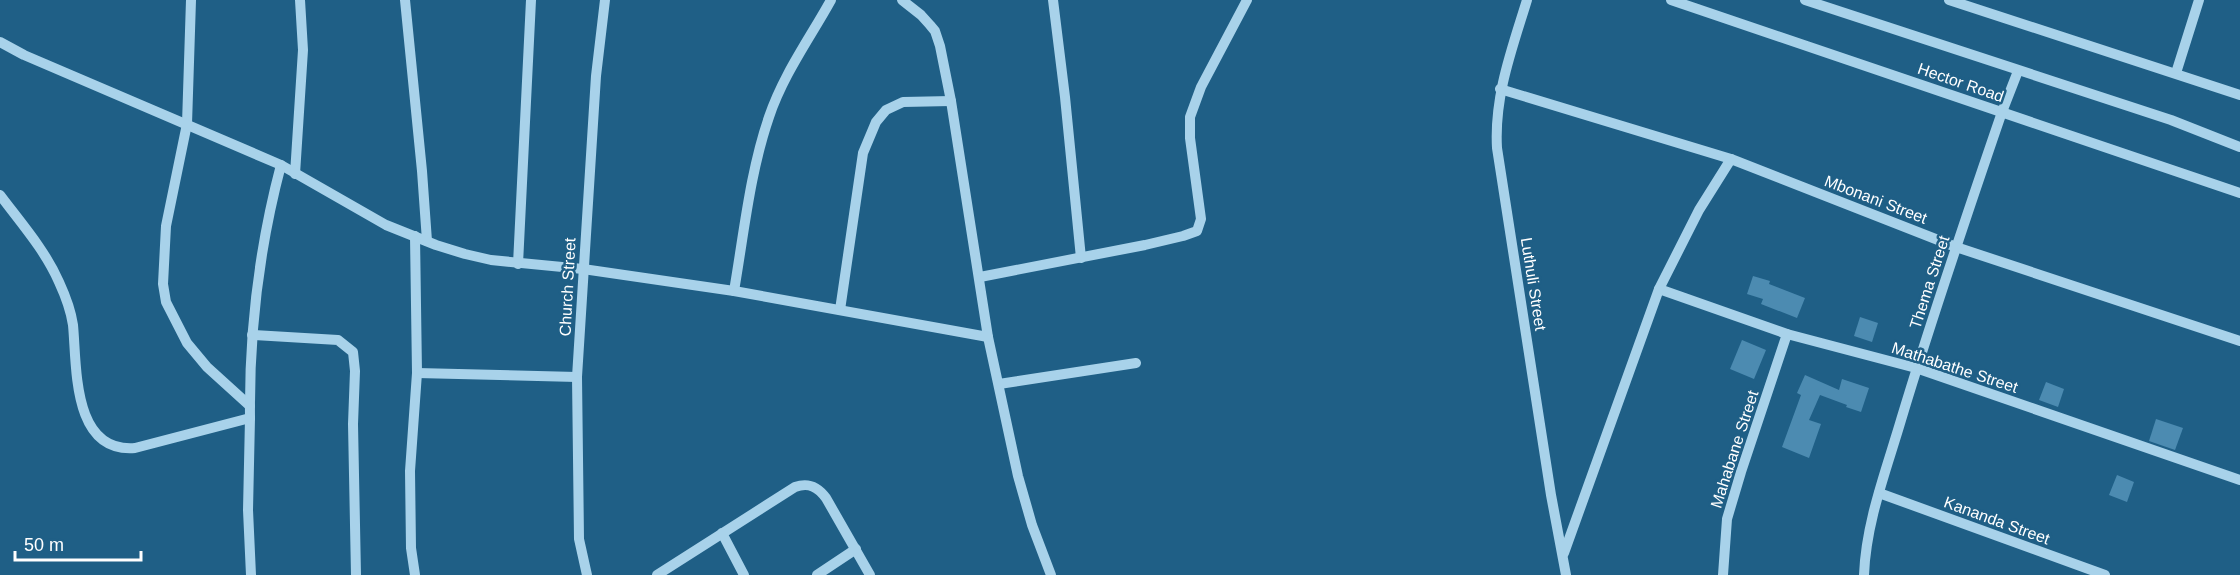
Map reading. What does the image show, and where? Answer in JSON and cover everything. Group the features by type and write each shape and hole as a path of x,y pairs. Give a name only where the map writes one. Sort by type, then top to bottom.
{"street":[{"path":"191,0 187,124 166,226 163,284 166,302 179,329 194,351 207,367 250,406"},
{"path":"295,174 303,50 300,0"},
{"path":"405,0 427,241"},
{"path":"518,264 531,0"},
{"name":"Church Street","path":"587,575 581,554 578,524 577,377 597,76 605,0"},
{"path":"734,291 760,149 769,116 786,79 831,0"},
{"path":"902,0 921,15 935,32 951,101 988,337 1018,476 1032,525 1051,575"},
{"path":"1053,0 1081,258"},
{"path":"980,277 1183,237 1197,231 1201,219 1190,138 1190,117 1201,87 1247,0"},
{"name":"Luthuli Street","path":"1527,0 1500,89 1496,125 1497,148 1551,495 1566,575"},
{"name":"Hector Road","path":"1671,0 2240,193"},
{"name":"Hector Road","path":"1805,0 2171,120 2240,147"},
{"path":"1949,0 2101,51 2176,72 2240,95"},
{"path":"2176,72 2199,0"},
{"path":"0,42 281,165 361,212 427,241 491,260 583,268 734,291 988,337"},
{"name":"Thema Street","path":"1864,575 1865,550 1879,493 1917,368 1956,246 2018,71"},
{"name":"Mbonani Street","path":"1500,89 1731,159 1956,246 2240,341"},
{"path":"840,310 863,153 876,122 886,110 903,102 951,101"},
{"path":"1563,553 1659,289 1699,210 1731,159"},
{"path":"251,575 248,510 252,335 262,243 281,165"},
{"path":"0,195 40,247 59,280 72,324 82,406 89,422 100,436 120,449 135,448 250,418"},
{"path":"415,236 417,373 410,471 411,548 415,575"},
{"name":"Mathabathe Street","path":"1659,289 1787,334 1917,368 2240,480"},
{"name":"Mahabane Street","path":"1723,575 1727,519 1787,334"},
{"path":"252,335 338,339 353,352 356,575"},
{"path":"999,384 1136,363"},
{"path":"417,373 577,377"},
{"path":"657,575 795,487 807,484 818,489 826,498 870,575"},
{"name":"Kananda Street","path":"1879,493 2105,575"},
{"path":"722,533 744,575"},
{"path":"817,575 856,549"}],"building":[{"path":"1753,276 1770,281 1769,284 1805,298 1797,318 1761,304 1763,299 1747,294"},
{"path":"1860,317 1878,323 1872,342 1854,336"},
{"path":"1742,340 1766,350 1754,379 1730,369"},
{"path":"1805,375 1839,390 1842,379 1869,388 1861,412 1820,395 1809,420 1821,424 1809,458 1782,447 1801,395 1797,393"},
{"path":"2046,382 2064,389 2058,407 2039,400"},
{"path":"2156,419 2183,428 2175,450 2149,441"},
{"path":"2117,475 2134,482 2127,502 2109,495"}]}
